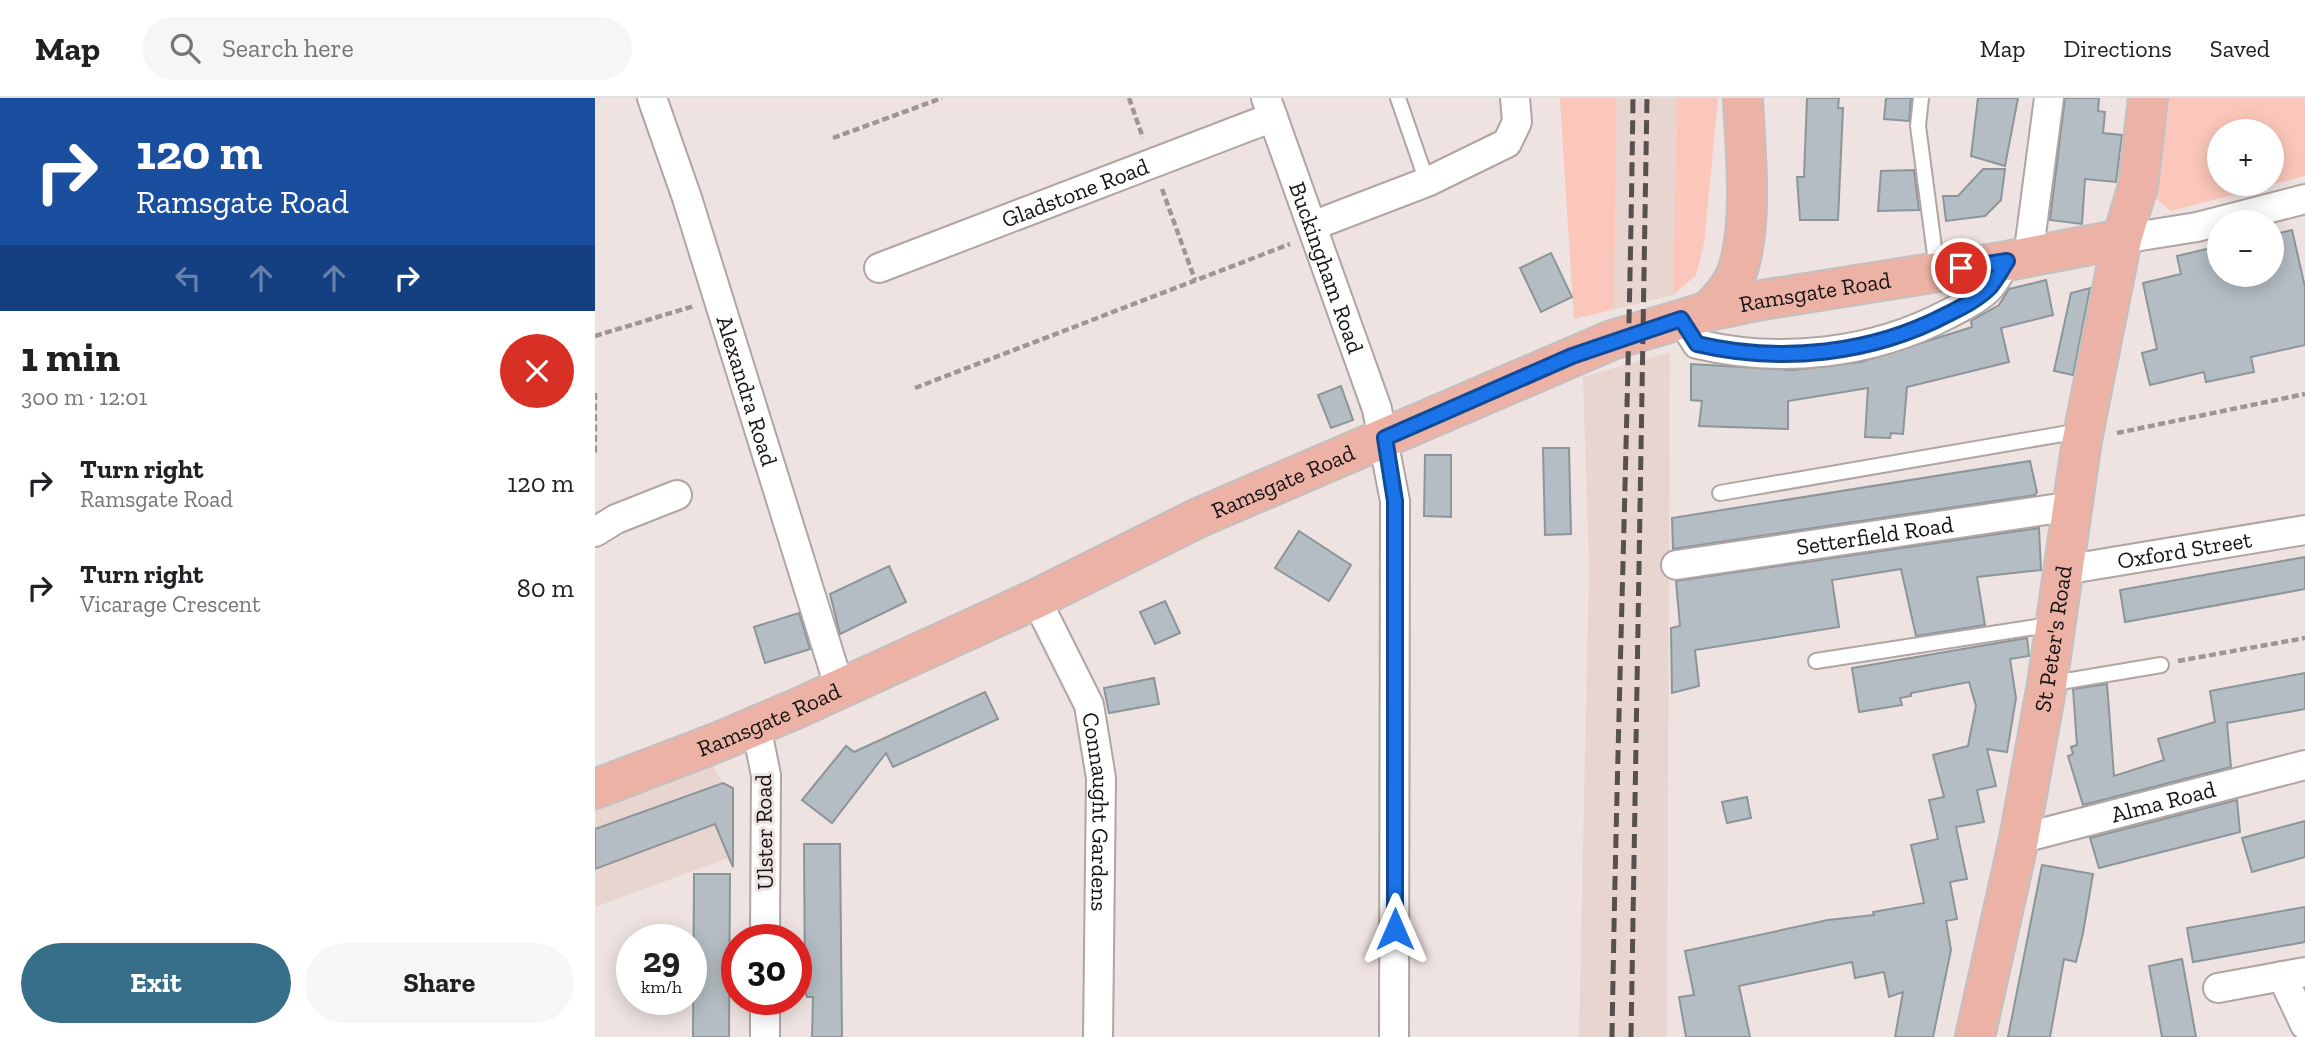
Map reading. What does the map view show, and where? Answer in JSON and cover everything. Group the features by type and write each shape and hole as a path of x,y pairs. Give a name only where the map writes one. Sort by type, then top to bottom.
{"main road":[{"path":"1695,315 1728,290 1739,267 1746,176 1743,98"},
{"name":"St Peter's Road","path":"1975,1037 2019,839 2047,684 2083,435 2122,239 2138,186 2148,98"},
{"name":"Ramsgate Road","path":"595,789 756,726 1036,599 1198,518 1572,356 1695,315 1789,295 2018,259 2122,239"},
{"path":"1739,267 1763,284 1789,295"}],"street":[{"name":"Alexandra Road","path":"652,98 839,687"},
{"path":"1313,230 1427,182 1507,143 1517,122 1515,98"},
{"path":"1695,315 1697,344 1732,353 1790,355 1890,340 1919,329 1968,304 1989,288 2018,259 2049,98"},
{"name":"Buckingham Road","path":"1269,107 1385,438 1395,501 1394,1037"},
{"name":"Gladstone Road","path":"879,268 1269,107"},
{"path":"2122,239 2197,227 2305,199"},
{"path":"595,532 616,519 677,495"},
{"name":"Setterfield Road","path":"1676,565 2073,506"},
{"name":"Oxford Street","path":"2064,570 2305,530"},
{"name":"Connaught Gardens","path":"1036,599 1089,705 1101,778 1098,1037"},
{"name":"Ulster Road","path":"756,726 766,775 765,924"},
{"name":"Alma Road","path":"2019,839 2305,765"},
{"path":"2218,988 2293,974 2305,1025"},
{"path":"765,1015 765,1037"}],"lane":[{"path":"1398,98 1427,182"},
{"path":"1921,98 1919,126 1937,272"},
{"path":"1720,493 2083,435"},
{"path":"1816,661 2056,624"},
{"path":"2047,684 2161,664"}],"path":[{"path":"833,138 942,98"},
{"path":"915,388 1313,230"},
{"path":"595,336 718,299"},
{"path":"595,393 595,453"},
{"path":"2083,435 2305,394"},
{"path":"2161,664 2305,639"}],"shaded area":[{"path":"1560,98 1718,98 1704,243 1696,275 1673,295 1574,319"},
{"path":"1560,98 1616,98 1614,309 1574,319"},
{"path":"1677,98 1718,98 1704,243 1696,275 1673,295"},
{"path":"2160,98 2305,98 2305,176 2284,181 2284,119 2207,119 2207,196 2228,196 2171,211 2156,199"},
{"path":"1670,352 1667,1037 1579,1037 1589,567 1583,377"},
{"path":"710,761 723,783 733,788 734,856 595,907 595,807"}],"building":[{"path":"1807,98 1839,98 1838,108 1843,108 1838,220 1800,220 1797,177 1804,177"},
{"path":"1886,98 1911,98 1909,121 1884,119"},
{"path":"1978,98 2018,98 2005,166 1971,156"},
{"path":"2065,98 2099,98 2098,111 2105,112 2103,133 2122,135 2116,182 2085,179 2082,224 2050,220"},
{"path":"1983,169 2005,169 2001,200 1985,216 1946,221 1943,196 1958,196"},
{"path":"1914,170 1919,210 1878,211 1881,171"},
{"path":"2292,230 2305,287 2305,345 2251,357 2254,372 2206,382 2204,372 2150,385 2142,353 2157,349 2143,283 2181,274 2177,256 2207,249 2207,287 2284,287 2284,232"},
{"path":"1551,253 1572,297 1541,312 1520,268"},
{"path":"2046,280 2053,315 2001,328 2009,362 1907,387 1903,434 1891,433 1890,438 1865,437 1868,388 1788,401 1788,429 1699,426 1702,401 1691,400 1691,364 1793,370 1861,362 1972,327 1971,321 1999,305 2009,289"},
{"path":"2090,288 2073,375 2054,371 2071,293"},
{"path":"1341,386 1353,420 1331,428 1318,395"},
{"path":"1543,448 1569,448 1571,534 1545,535"},
{"path":"1425,455 1451,455 1451,517 1424,516"},
{"path":"2030,461 2037,492 2035,495 1673,549 1672,518"},
{"path":"2039,528 2041,570 1977,577 1985,625 1916,636 1901,569 1832,580 1839,627 1695,650 1699,686 1672,693 1671,628 1680,626 1676,581"},
{"path":"1299,531 1351,565 1329,601 1275,568"},
{"path":"2305,557 2305,589 2125,622 2120,590"},
{"path":"889,566 906,602 840,634 830,594"},
{"path":"1165,601 1180,633 1155,644 1140,612"},
{"path":"799,613 810,649 765,663 754,627"},
{"path":"2027,638 2029,656 2010,659 2016,698 2007,752 1987,749 1996,786 1977,790 1984,822 1956,827 1967,879 1950,882 1957,919 1946,921 1951,950 1933,1037 1895,1037 1903,992 1889,997 1884,972 1855,978 1852,962 1739,986 1750,1037 1686,1037 1679,997 1694,995 1685,951 1828,920 1874,915 1873,912 1924,903 1911,845 1938,839 1929,800 1944,797 1933,755 1968,746 1976,706 1969,682 1911,693 1911,696 1900,698 1902,705 1859,712 1852,668"},
{"path":"2305,673 2305,709 2227,723 2231,767 2083,805 2068,756 2073,754 2071,747 2077,745 2073,689 2107,684 2114,776 2164,760 2158,739 2215,722 2210,691"},
{"path":"1154,678 1159,704 1109,713 1104,688"},
{"path":"985,692 998,719 893,767 886,753 832,823 802,800 846,746 854,752"},
{"path":"723,783 733,788 733,867 715,824 595,869 595,829"},
{"path":"1747,797 1751,818 1727,823 1722,802"},
{"path":"2237,800 2240,832 2099,868 2090,838"},
{"path":"2305,821 2305,857 2252,872 2242,838"},
{"path":"804,844 840,844 842,1037 812,1037 812,924 805,924"},
{"path":"2042,865 2093,874 2083,933 2076,962 2064,959 2050,1037 2008,1037"},
{"path":"694,874 730,874 730,924 721,924 721,1015 729,1015 729,1037 693,1037 693,1015 707,1015 707,924 694,924"},
{"path":"2305,907 2305,942 2193,962 2187,928"},
{"path":"2182,959 2196,1037 2162,1037 2149,966"}],"railway":[{"path":"1612,1037 1633,98"},
{"path":"1631,1037 1647,98"}],"route":[{"path":"1395,929 1395,501 1385,438 1572,356 1612,340 1681,319 1697,344 1732,353 1790,355 1890,340 1919,329 1968,304 1989,288 2007,261 1961,268"}]}
